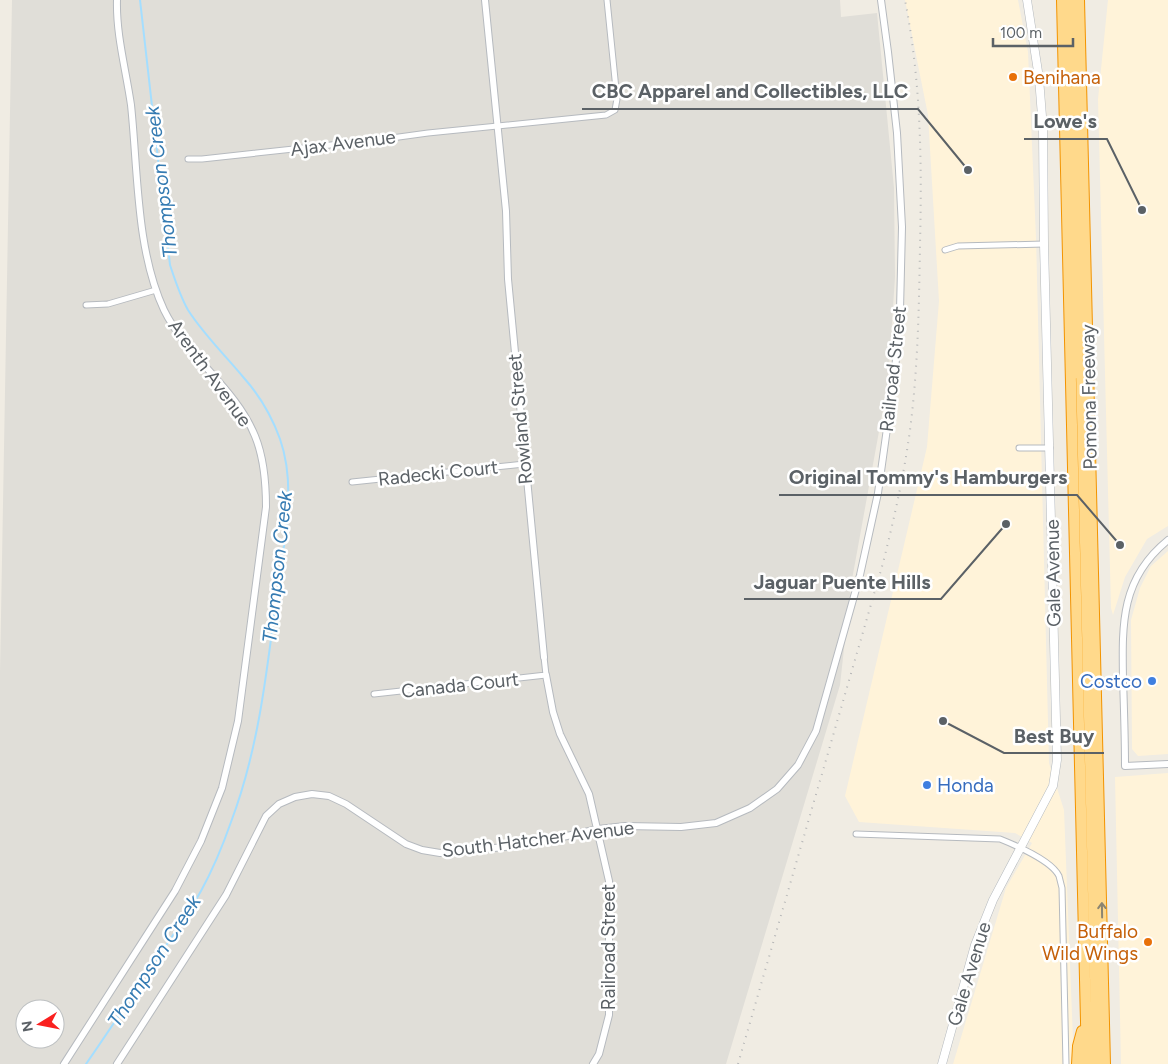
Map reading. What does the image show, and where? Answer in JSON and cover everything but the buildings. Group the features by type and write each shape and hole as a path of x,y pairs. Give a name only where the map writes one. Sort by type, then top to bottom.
{"highway":[{"name":"Pomona Freeway","path":"1062,0 1087,1064"},
{"path":"1070,0 1093,1064"},
{"path":"1074,0 1097,1064"},
{"name":"Pomona Freeway","path":"1079,0 1105,1064"},
{"path":"1104,989 1112,1064"},
{"path":"1077,1064 1078,1046 1085,1016"}],"main road":[{"name":"Gale Avenue","path":"942,1064 975,945 993,900 1053,786 1057,760 1042,122 1036,54 1027,0"}],"street":[{"name":"Arenth Avenue","path":"64,1064 175,891 201,841 222,788 238,722 266,506 264,474 255,436 232,399 177,332 165,311 150,275 143,236 131,107 118,32 118,0"},
{"name":"Rowland Street","path":"485,0 506,211 508,279 524,464 546,675 552,712 560,734 589,794 598,829"},
{"name":"Ajax Avenue","path":"188,158 250,154 606,115 615,110 617,98 607,0"},
{"name":"Railroad Street","path":"816,731 860,575 878,493 895,371 900,310 902,227 897,133 881,0"},
{"path":"945,250 958,246 1044,244"},
{"path":"86,305 108,304 156,290"},
{"path":"1019,448 1050,448"},
{"name":"Radecki Court","path":"352,482 524,464"},
{"path":"1168,540 1152,555 1137,575 1125,610 1122,637 1125,766 1168,764"},
{"name":"Canada Court","path":"374,694 546,675"},
{"name":"South Hatcher Avenue","path":"117,1064 226,895 266,816 279,804 294,797 312,794 328,796 346,804 406,844 440,854 527,845 598,829 625,826 681,827 716,823 750,808 777,789 798,765 816,731"},
{"name":"Railroad Street","path":"593,1064 599,1054 609,1015 609,881 598,829"},
{"path":"856,834 1000,839 1021,847 1058,875 1062,888 1066,1064"}],"shaded area":[{"path":"12,0 840,0 841,17 877,13 894,188 895,277 888,382 851,585 840,685 726,1064 0,1064 0,672"},
{"path":"905,0 1018,0 1028,52 1036,238 1049,763 1064,810 1073,1040 1071,1064 953,1064 1006,888 1032,843 1015,833 859,822 845,796 927,447 939,301 928,115"},
{"path":"1108,0 1168,0 1168,526 1147,539 1125,577 1113,615 1111,608 1098,99"},
{"path":"1168,551 1168,754 1138,756 1132,749 1131,620 1140,588 1151,566"},
{"path":"1168,773 1168,1064 1121,1064 1115,777"}],"waterway":[{"name":"Thompson Creek","path":"86,1064 195,901 214,866 228,831 249,766 261,708 288,516 288,476 285,457 273,423 255,392 188,310 170,265 140,0"}],"railway":[{"path":"738,1064 883,563 908,447 918,338 921,184 917,91 905,0"}],"place":[{"name":"Benihana","path":"1013,77"},
{"name":"CBC Apparel and Collectibles, LLC","path":"968,170"},
{"name":"Lowe's","path":"1142,210"},
{"name":"Jaguar Puente Hills","path":"1006,524"},
{"name":"Original Tommy's Hamburgers","path":"1120,545"},
{"name":"Costco","path":"1152,681"},
{"name":"Best Buy","path":"943,721"},
{"name":"Honda","path":"927,785"},
{"name":"Buffalo Wild Wings","path":"1148,942"}]}
